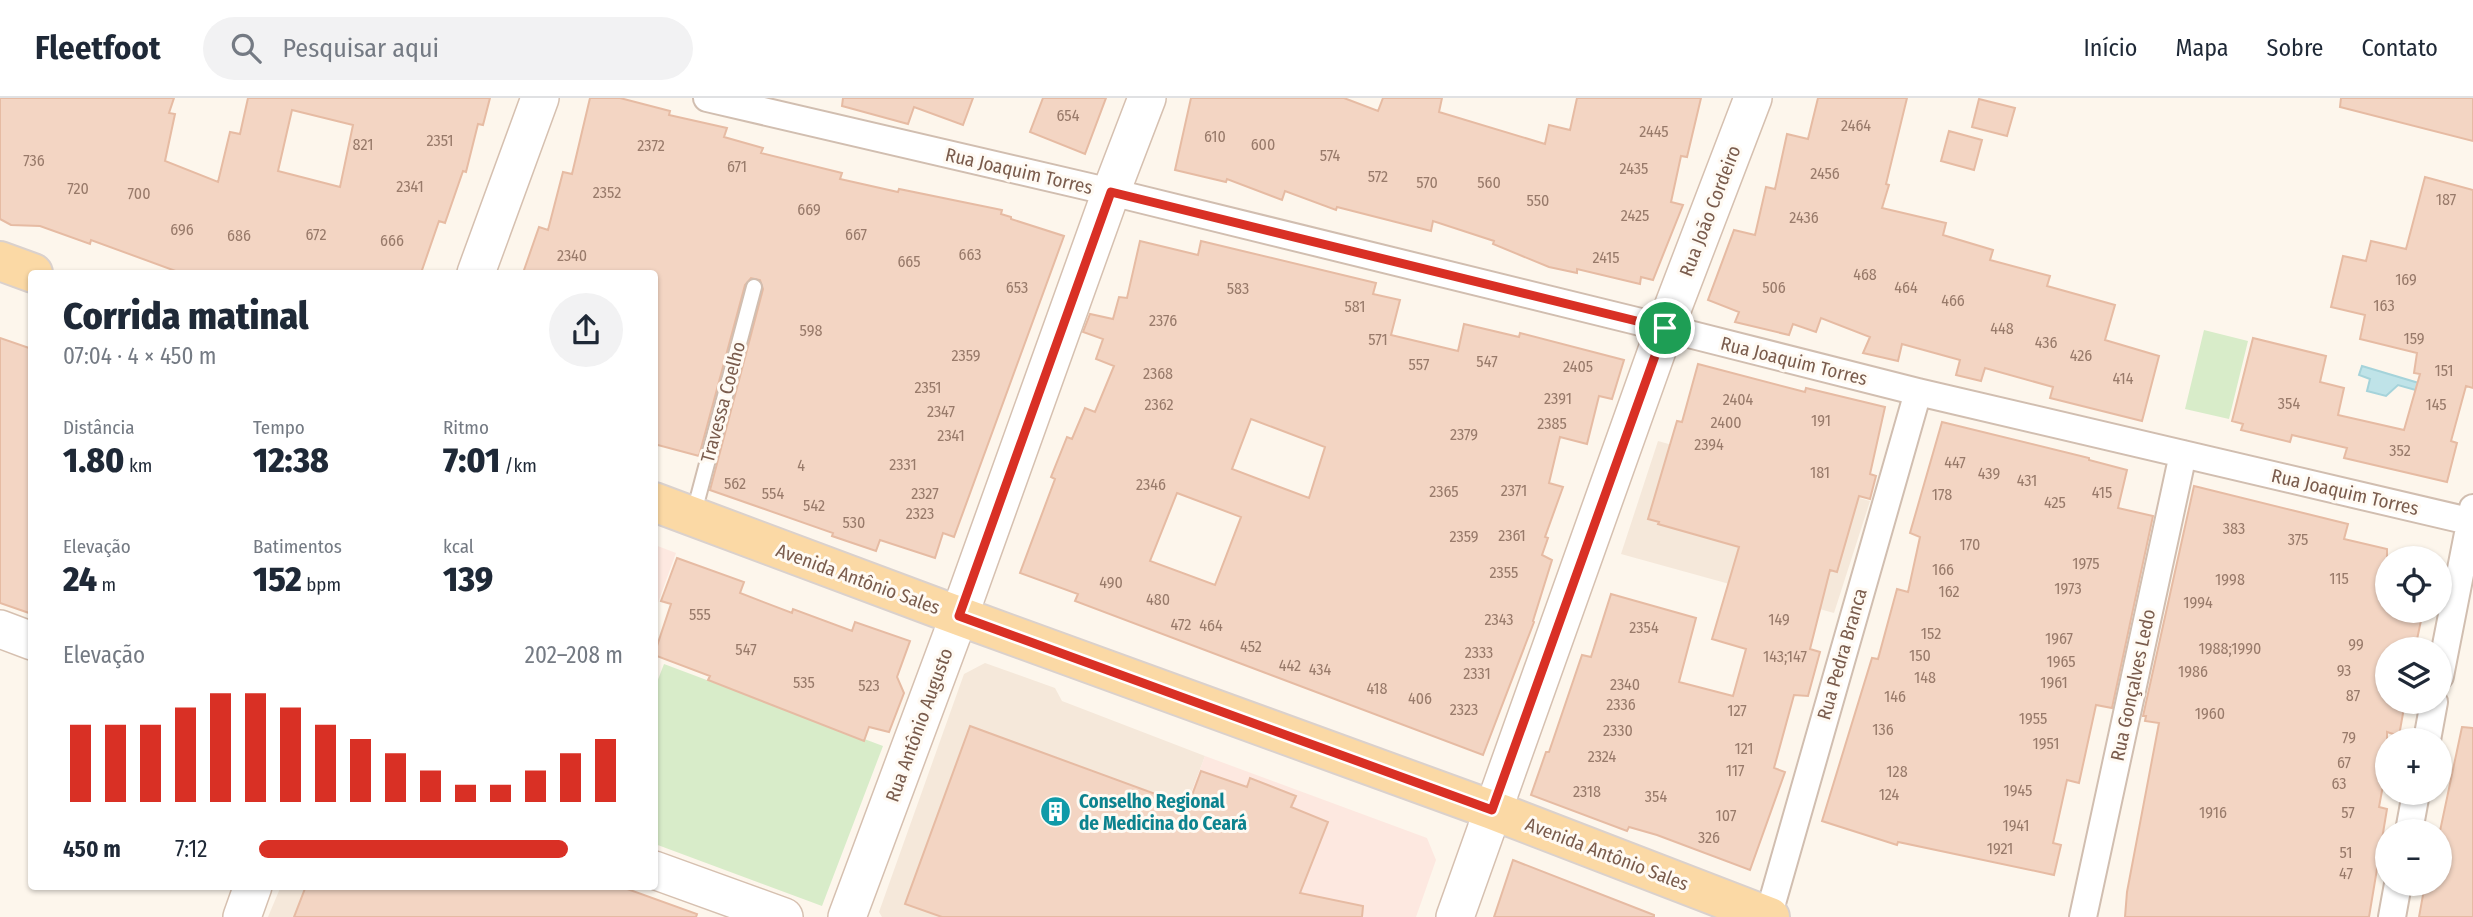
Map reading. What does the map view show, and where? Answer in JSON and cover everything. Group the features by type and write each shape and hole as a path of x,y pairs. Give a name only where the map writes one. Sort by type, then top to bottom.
{"main road":[{"path":"0,261 28,271"},
{"name":"Avenida Antônio Sales","path":"658,503 1492,810 1769,917"}],"street":[{"path":"477,270 540,98"},
{"name":"Rua Joaquim Torres","path":"707,98 1111,192 1918,392 2472,517"},
{"name":"Rua Antônio Augusto","path":"847,917 1147,98"},
{"name":"Rua João Cordeiro","path":"1455,917 1665,328 1754,98"},
{"name":"Rua Pedra Branca","path":"1769,917 1918,392"},
{"name":"Rua Gonçalves Ledo","path":"2083,917 2183,453"},
{"path":"2448,637 2472,517"},
{"path":"0,629 28,639"},
{"path":"658,871 785,917"},
{"path":"242,917 252,890"},
{"path":"2392,917 2396,896"}],"lane":[{"name":"Travessa Coelho","path":"693,516 754,287"}],"shaded area":[{"path":"1658,441 1870,501 1834,613 1621,554"},
{"path":"658,546 676,553 658,603"},
{"name":"Conselho Regional de Medicina do Ceará","path":"985,663 1055,688 1062,701 1205,756 1145,917 882,917 879,912 964,674"},
{"path":"1205,756 1427,838 1436,860 1416,917 1145,917"},
{"path":"279,890 340,890 411,917 268,917"}],"green space":[{"path":"2204,330 2248,341 2229,419 2185,409"},
{"path":"664,664 883,746 822,906 658,845 658,680"}],"water":[{"path":"2362,366 2432,387 2430,394 2398,385 2386,396 2367,391 2370,379 2359,375"}],"building":[{"path":"0,98 174,98 169,113 175,114 165,161 218,182 230,132 240,134 248,98 490,98 483,125 478,124 466,172 463,171 445,223 439,221 422,270 173,270 91,240 90,244 40,226 11,225 0,219","holes":["292,110 353,125 340,187 278,171"]},
{"path":"590,98 620,98 670,111 669,115 727,128 724,137 763,148 761,153 842,173 840,179 1002,210 1001,214 1011,219 1064,236 954,537 943,533 935,558 880,540 876,551 710,490 763,289 760,280 751,278 745,285 699,456 658,445 658,270 524,270 539,227 548,230 563,172 572,174"},
{"path":"843,98 973,98 963,125 914,107 908,124 842,106"},
{"path":"1043,98 1106,98 1085,154 1030,132"},
{"path":"1191,98 1344,98 1378,111 1383,98 1442,98 1439,112 1545,144 1549,125 1570,130 1577,98 1701,98 1687,157 1681,156 1671,202 1683,205 1653,280 1641,277 1640,284 1577,269 1577,273 1549,267 1493,244 1494,241 1433,221 1431,231 1337,207 1336,210 1285,191 1282,200 1227,179 1226,182 1175,170"},
{"path":"1818,98 1907,98 1882,208 1946,223 1943,235 1993,250 1990,260 2050,276 2047,286 2115,305 2105,340 2159,356 2142,421 2050,398 2053,387 1985,368 1981,381 1956,375 1960,360 1902,344 1898,361 1863,353 1870,337 1821,318 1816,332 1793,324 1789,335 1735,322 1739,312 1708,300 1734,230 1755,235 1766,187 1775,189 1787,134 1808,139"},
{"path":"2341,98 2473,98 2473,141 2340,107"},
{"path":"1979,99 2015,108 2007,136 1972,127"},
{"path":"1949,131 1982,140 1974,170 1941,161"},
{"path":"2425,177 2473,190 2473,388 2466,386 2451,441 2457,443 2447,482 2344,458 2347,448 2292,435 2290,442 2241,430 2243,424 2232,421 2253,338 2326,356 2320,382 2344,388 2338,415 2404,430 2420,374 2414,373 2417,353 2360,339 2365,315 2331,307 2343,256 2366,261 2371,241 2406,249"},
{"path":"1140,241 1198,255 1201,241 1376,283 1373,294 1400,300 1391,335 1458,351 1464,324 1519,337 1520,333 1624,360 1612,399 1599,396 1587,444 1560,437 1549,483 1563,487 1545,537 1548,538 1542,555 1552,560 1534,622 1483,755 1075,601 1078,594 1020,573 1055,479 1051,477 1067,437 1072,439 1085,408 1095,412 1114,366 1096,359 1103,339 1083,332 1090,314 1113,319 1119,297 1127,298","holes":["1251,419 1325,447 1309,498 1232,469","1177,493 1241,517 1215,585 1150,561"]},
{"path":"0,338 28,348 28,613 0,603"},
{"path":"1698,364 1805,392 1806,388 1885,407 1870,474 1876,476 1870,499 1859,496 1837,572 1830,570 1810,649 1820,652 1808,696 1794,695 1774,768 1785,772 1750,870 1657,835 1629,827 1627,831 1531,795 1546,752 1549,752 1582,655 1591,657 1611,594 1696,618 1679,682 1733,696 1746,649 1712,639 1739,547 1648,519 1677,421 1682,422"},
{"path":"1942,422 2127,470 2118,508 2153,516 2112,708 2096,705 2079,783 2067,780 2053,843 2061,845 2054,875 1898,842 1897,845 1822,821 1872,658 1878,659 1897,589 1908,592 1920,537 1910,533"},
{"path":"2194,486 2348,524 2344,539 2375,546 2375,623 2420,623 2418,637 2375,637 2375,714 2403,714 2400,728 2375,728 2375,805 2387,809 2385,819 2375,819 2375,881 2369,917 2125,917 2127,892 2159,723 2145,721 2146,716 2143,716"},
{"path":"677,558 744,582 740,593 792,613 793,609 852,631 855,622 910,641 897,677 904,693 889,732 869,727 864,741 708,680 710,676 658,656 658,643 671,604 661,601"},
{"name":"Conselho Regional de Medicina do Ceará","path":"970,726 1188,806 1201,771 1247,787 1250,778 1296,796 1291,807 1328,822 1300,893 1363,906 1362,917 942,917 905,904"},
{"path":"2462,727 2473,728 2473,917 2419,917 2423,896 2452,896 2452,819 2443,819 2446,805 2452,805 2452,774"},
{"path":"1513,860 1654,915 1654,917 1494,917"},
{"path":"304,890 630,890 697,914 696,917 294,917"}],"place":[{"name":"Conselho Regional de Medicina do Ceará","path":"1056,812"}],"route":[{"path":"1111,192 1665,328 1492,810 959,616 1111,192"}]}
